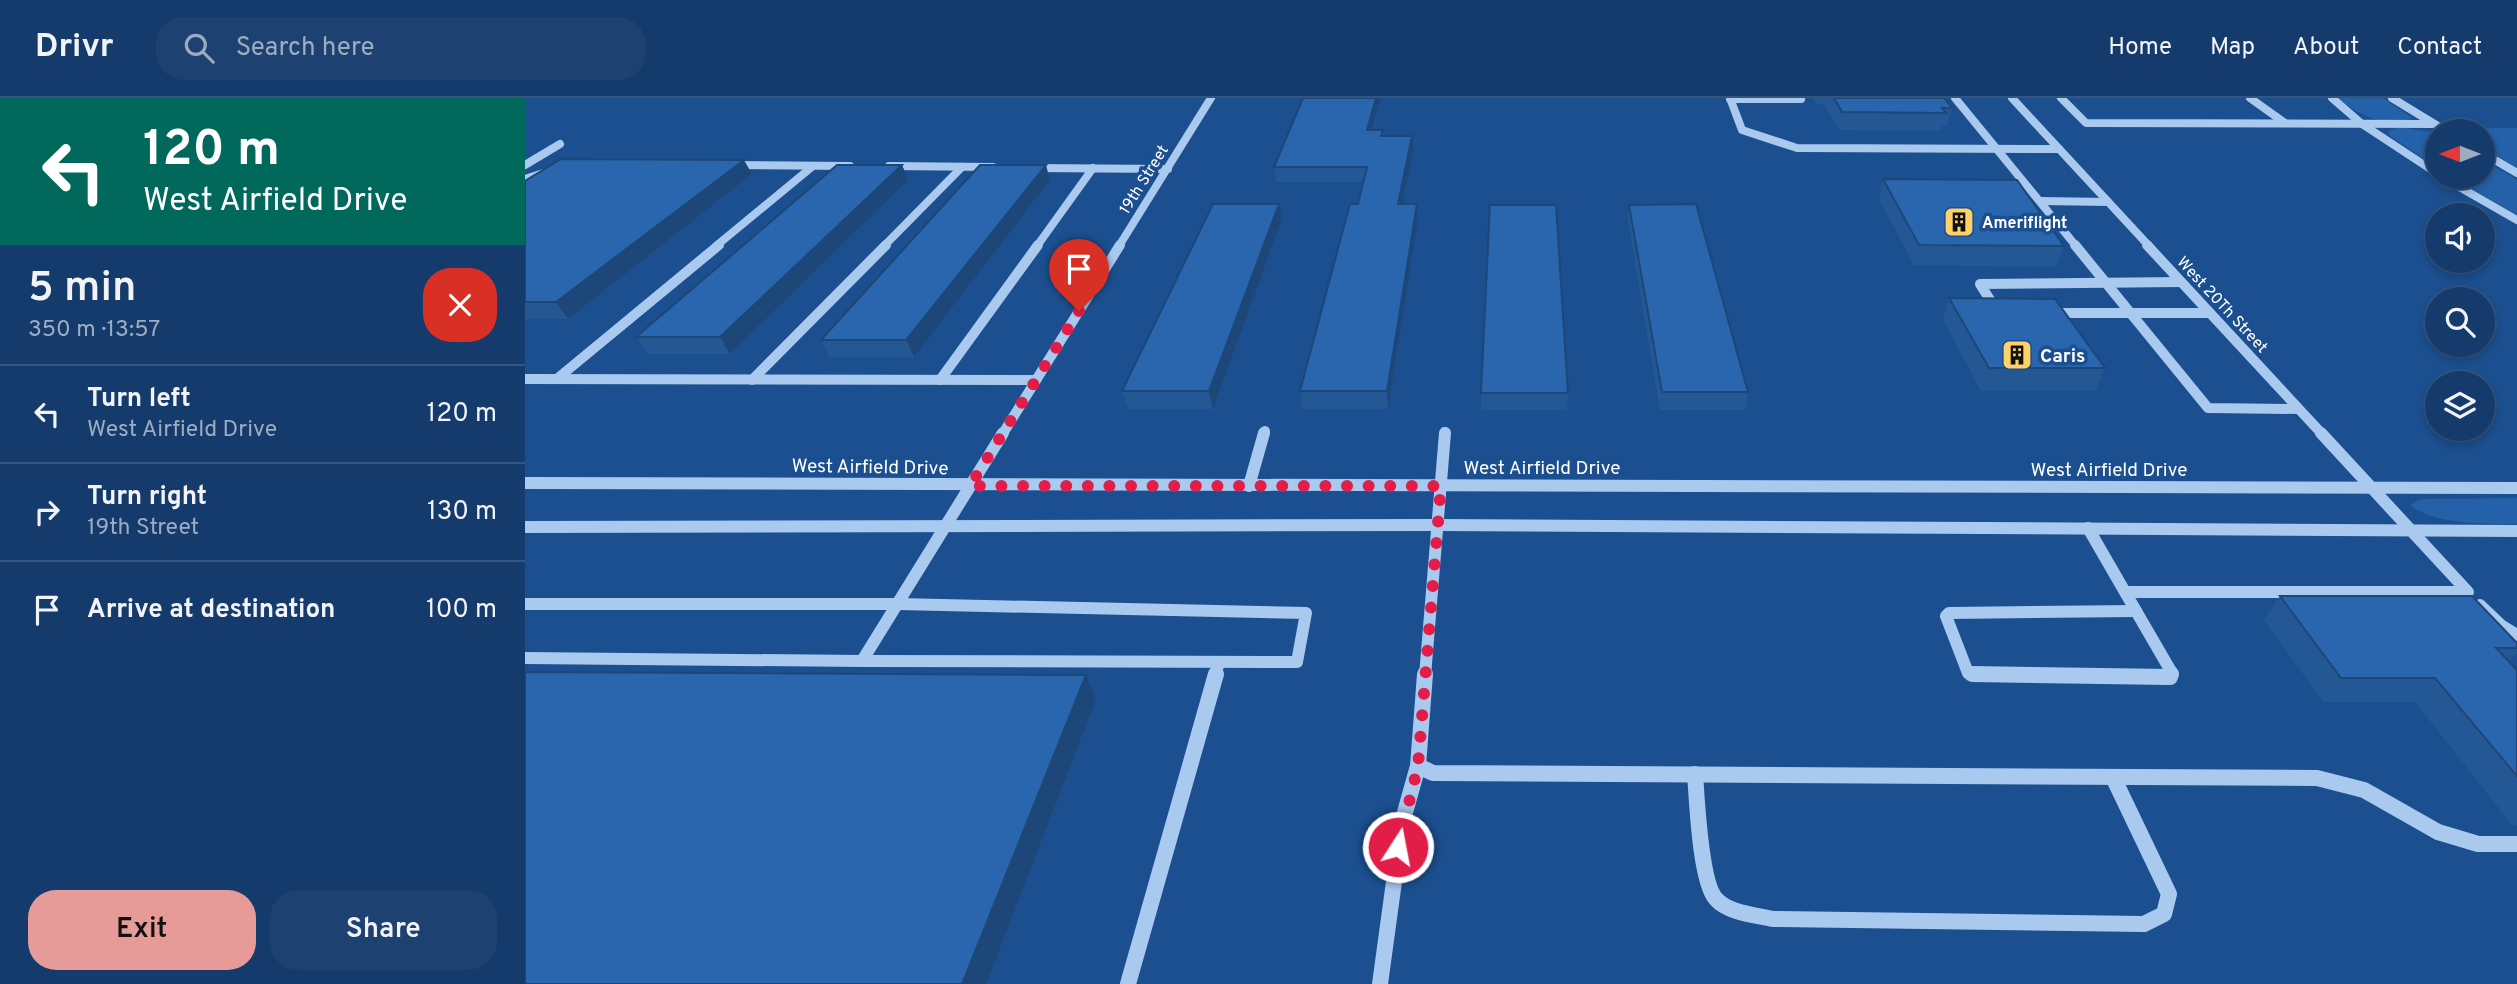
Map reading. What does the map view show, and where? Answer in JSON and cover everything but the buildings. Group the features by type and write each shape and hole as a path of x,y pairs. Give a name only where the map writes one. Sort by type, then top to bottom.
{"street":[{"name":"19th Street","path":"862,661 1211,98"},
{"path":"1955,98 2208,408 2298,409"},
{"name":"West 20Th Street","path":"2012,98 2371,490 2501,626 2517,635"},
{"path":"2061,98 2086,123 2425,124"},
{"path":"2251,98 2286,123"},
{"path":"2332,98 2362,124 2425,165"},
{"path":"2392,98 2426,119"},
{"path":"1801,99 1730,99 1742,130 1797,148 2059,149"},
{"path":"525,165 560,144"},
{"path":"2495,160 2517,173"},
{"path":"717,165 854,166"},
{"path":"558,379 813,166"},
{"path":"881,166 1002,167"},
{"path":"525,178 568,167"},
{"path":"752,380 962,167"},
{"path":"1028,168 1168,169"},
{"path":"940,380 1093,168"},
{"path":"2464,189 2517,220"},
{"path":"2041,201 2108,202"},
{"path":"2013,313 1999,313 1980,284 2181,282"},
{"path":"2039,313 2210,313"},
{"path":"525,379 1036,380"},
{"path":"1249,486 1265,431"},
{"path":"1380,984 1402,823 1418,766 1445,432"},
{"name":"West Airfield Drive","path":"525,483 2371,490 2517,488"},
{"path":"525,527 1437,525 2517,531"},
{"path":"2088,528 2126,592 2137,611 2172,673 2170,677 1976,676 1968,673 1946,616 1949,613 2137,611"},
{"path":"2126,592 2467,592"},
{"path":"525,604 898,604 1306,613 1297,662 525,658"},
{"path":"1128,984 1219,662"},
{"path":"1418,766 1433,773 2317,778 2364,790 2438,832 2478,844 2517,844"},
{"path":"1695,774 1707,877 1713,897 1728,907 1773,919 2144,924 2164,914 2169,894 2113,776"}],"shaded area":[{"path":"2338,98 2383,98 2412,118 2382,121 2363,115"},
{"path":"2398,127 2425,131 2425,159 2389,135 2388,131"},
{"path":"2495,128 2517,128 2517,168 2495,154"},
{"path":"2495,166 2517,180 2517,215 2472,189 2495,189"},
{"path":"2517,498 2517,524 2446,520 2420,512 2410,505 2422,499"}],"place":[{"name":"Ameriflight","path":"1959,222"},
{"name":"Caris","path":"2017,355"}],"route":[{"path":"1079,311 970,486 1441,486 1418,766 1398,847"}]}
